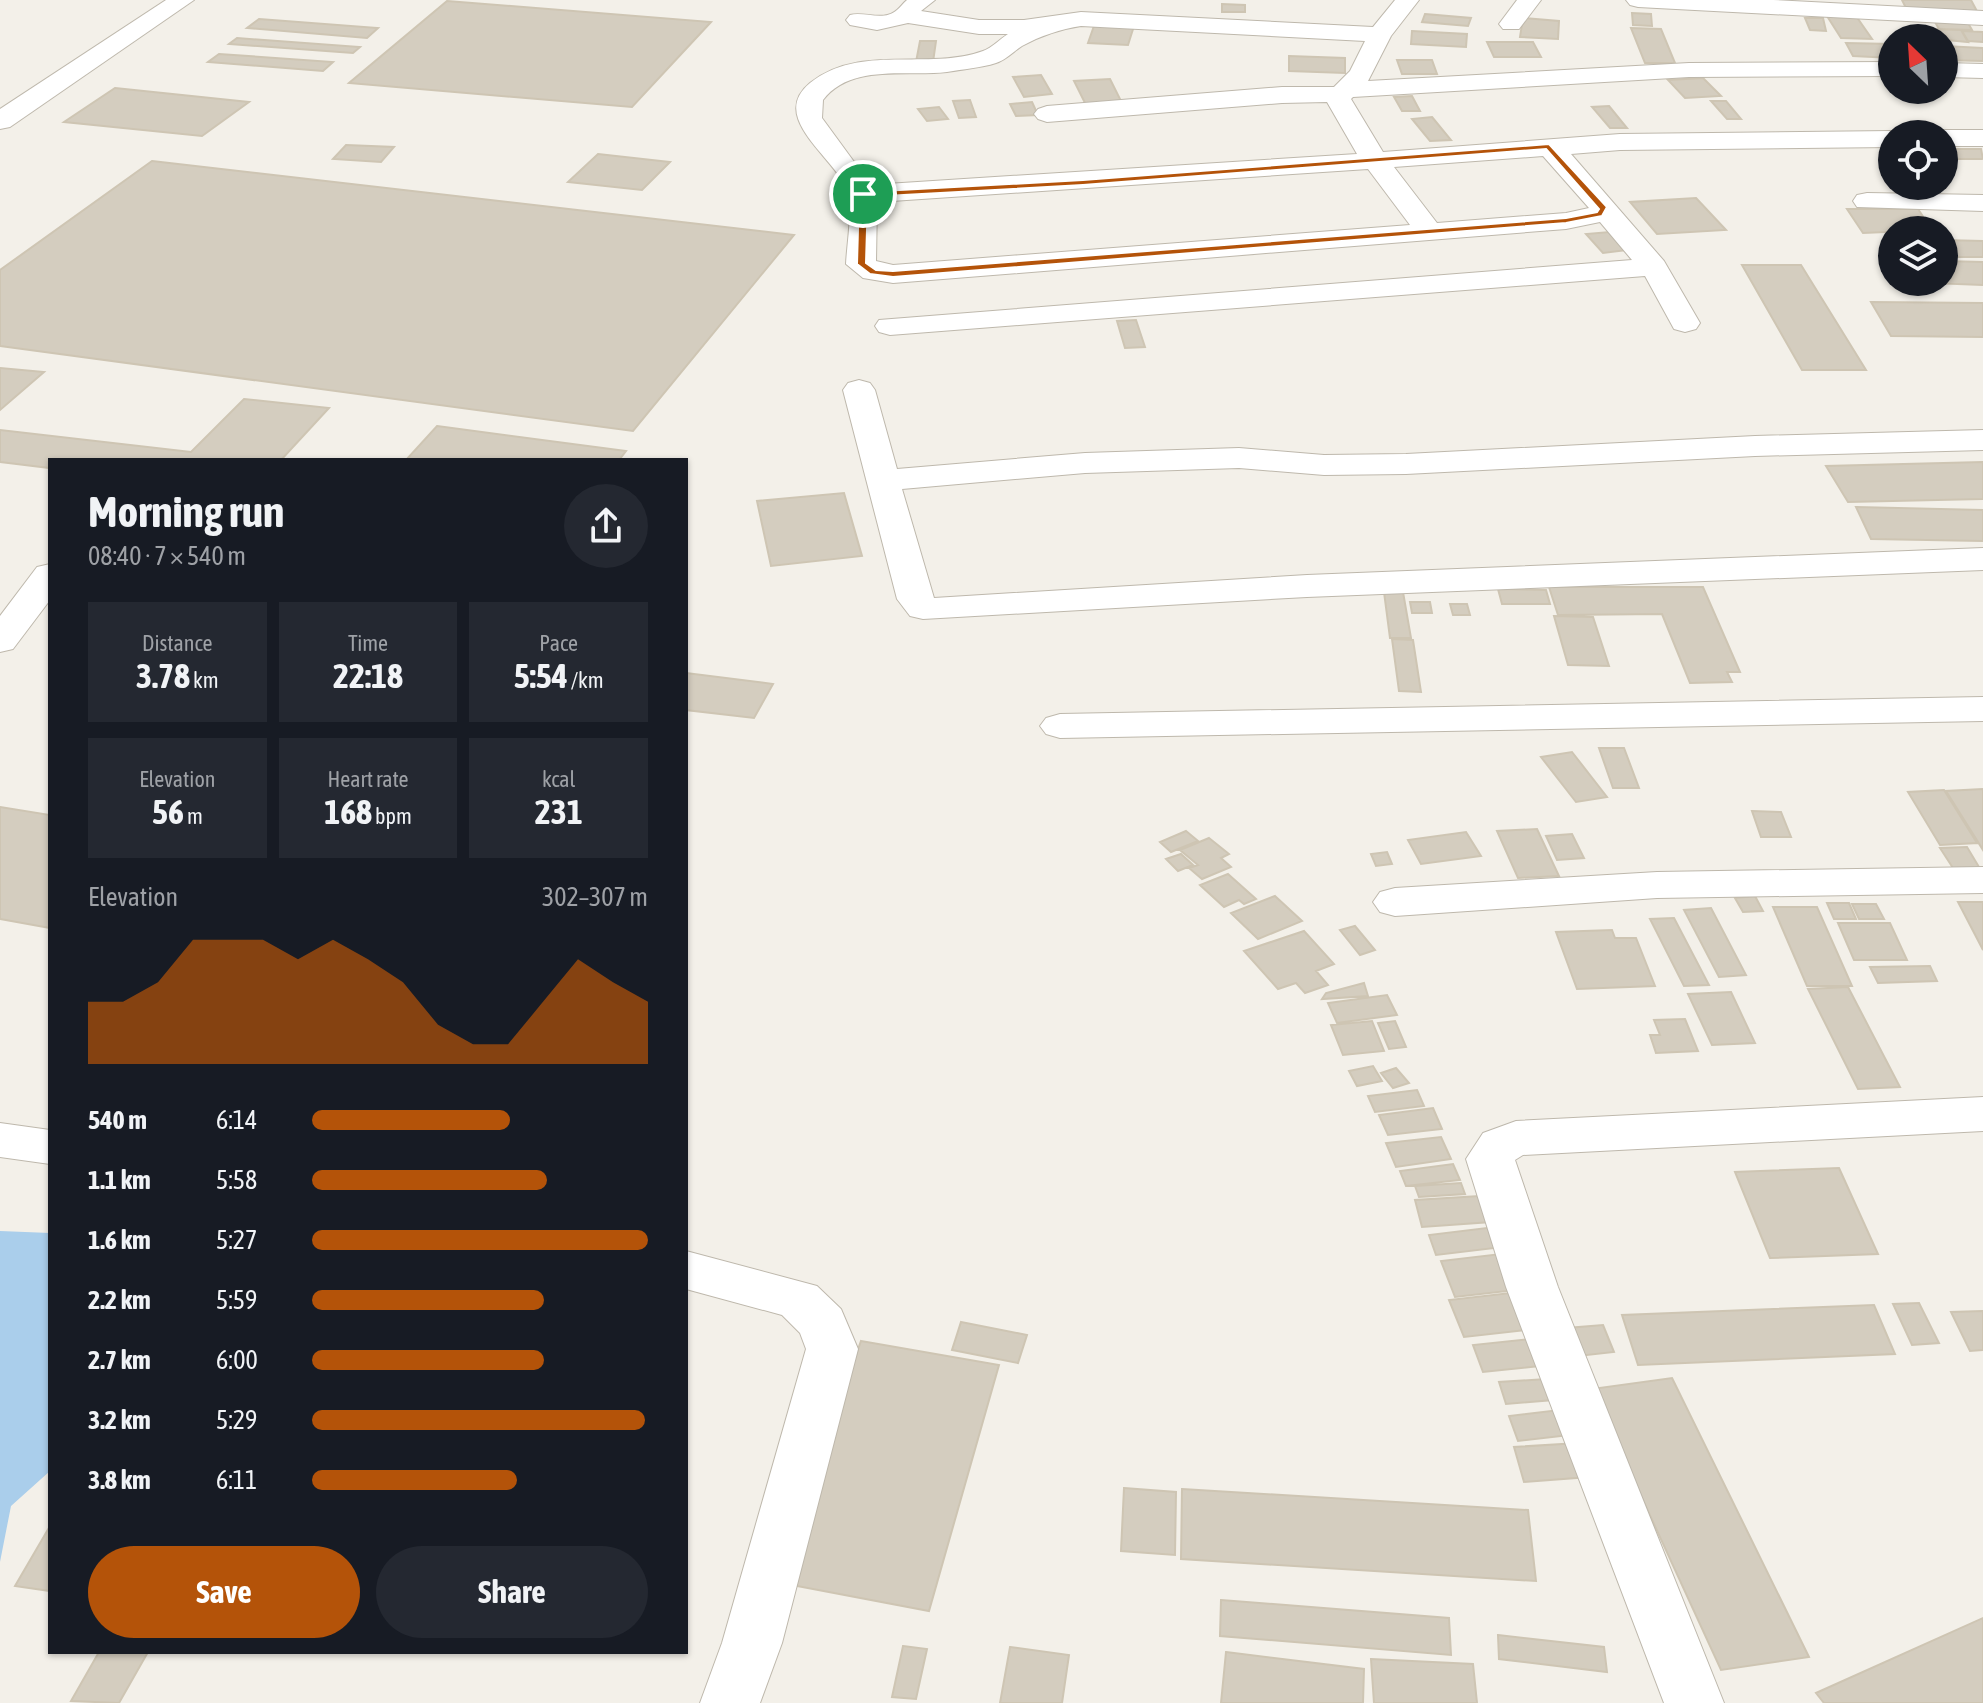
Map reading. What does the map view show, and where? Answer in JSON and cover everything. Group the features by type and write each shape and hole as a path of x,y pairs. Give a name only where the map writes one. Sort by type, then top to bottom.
{"street":[{"path":"0,121 182,0"},
{"path":"1407,0 1380,35 1361,74 1342,92 1341,106 1374,159 1429,231"},
{"path":"1511,24 1529,0"},
{"path":"1638,0 1983,18"},
{"path":"858,20 877,25 914,8 979,27 1052,25 1134,8 1380,35"},
{"path":"1052,25 1015,40 991,57 943,65 872,67 836,78 818,89 810,99 809,118 863,194 861,264 873,272 893,274 1566,221 1599,214 1604,209"},
{"path":"1047,114 1282,95 1689,70 1878,69"},
{"path":"1958,70 1983,71"},
{"path":"1958,138 1983,138"},
{"path":"863,194 1083,182 1549,146 1665,141 1878,139"},
{"path":"1549,146 1654,267 1685,323"},
{"path":"1867,201 1983,203"},
{"path":"890,326 1654,267"},
{"path":"859,390 915,599 923,608 1307,586 1983,559"},
{"path":"883,480 1085,463 1193,459 1256,458 1324,465 1406,464 1755,446 1983,440"},
{"path":"0,641 48,578"},
{"path":"1060,726 1983,709"},
{"path":"1395,902 1657,885 1983,880"},
{"path":"1694,1703 1532,1287 1490,1159 1500,1145 1516,1138 1983,1114"},
{"path":"0,1140 48,1147"},
{"path":"688,1271 799,1300 822,1323 832,1349 752,1643 730,1703"}],"water":[{"path":"0,1231 48,1233 48,1473 11,1506 0,1562"}],"building":[{"path":"1902,0 1971,0 1979,15 1908,12"},
{"path":"447,1 711,22 632,107 349,83"},
{"path":"1222,4 1245,5 1245,12 1222,12"},
{"path":"1632,13 1651,14 1652,26 1633,25"},
{"path":"1425,14 1471,18 1468,26 1422,22"},
{"path":"1827,16 1856,16 1872,39 1841,38"},
{"path":"1523,18 1559,21 1558,39 1520,37"},
{"path":"1805,18 1823,18 1826,31 1810,30"},
{"path":"259,19 378,28 367,38 247,28"},
{"path":"1095,23 1134,26 1128,45 1088,43"},
{"path":"1968,23 1972,30 1958,30 1958,24 1936,24"},
{"path":"1631,28 1661,29 1675,63 1645,63"},
{"path":"1958,30 1961,30 1968,42 1958,41"},
{"path":"1412,31 1467,34 1466,47 1411,44"},
{"path":"1962,31 1983,32 1983,42 1968,41"},
{"path":"237,38 360,47 353,53 229,44"},
{"path":"920,41 936,41 933,62 916,62"},
{"path":"1487,42 1533,42 1541,57 1494,57"},
{"path":"1846,43 1878,44 1878,57 1853,56"},
{"path":"1958,47 1983,48 1983,61 1958,60"},
{"path":"219,54 333,62 323,71 208,62"},
{"path":"1289,56 1345,58 1345,73 1289,71"},
{"path":"1397,60 1432,60 1437,74 1402,74"},
{"path":"1041,75 1052,94 1024,97 1013,77"},
{"path":"1703,78 1721,96 1685,98 1668,80"},
{"path":"1110,79 1122,103 1086,105 1074,81"},
{"path":"115,88 249,102 202,136 64,122"},
{"path":"1412,96 1420,111 1402,111 1394,97"},
{"path":"970,100 976,117 959,118 953,101"},
{"path":"1711,101 1726,101 1741,119 1727,119"},
{"path":"1032,102 1038,115 1016,116 1010,104"},
{"path":"1609,106 1627,128 1610,128 1592,107"},
{"path":"939,107 948,119 927,121 918,109"},
{"path":"1432,117 1451,140 1430,141 1412,119"},
{"path":"346,145 394,147 381,162 333,159"},
{"path":"1958,149 1981,149 1983,159 1958,159"},
{"path":"598,154 670,162 642,190 568,182"},
{"path":"152,161 794,235 633,431 0,346 0,270"},
{"path":"1696,198 1726,230 1657,234 1630,202"},
{"path":"1847,209 1918,209 1923,216 1878,216 1878,232 1863,233"},
{"path":"1610,232 1627,250 1603,253 1586,234"},
{"path":"1958,240 1983,241 1983,257 1958,257"},
{"path":"1958,261 1983,262 1983,285 1958,284"},
{"path":"1742,265 1801,265 1866,370 1802,370"},
{"path":"1871,302 1983,303 1983,337 1891,336"},
{"path":"1136,320 1145,347 1125,348 1117,321"},
{"path":"0,368 44,372 0,410"},
{"path":"244,399 329,408 283,458 48,458 48,468 0,462 0,430 191,452"},
{"path":"437,426 626,451 621,458 408,458"},
{"path":"1983,462 1983,499 1848,502 1826,466"},
{"path":"844,493 862,556 771,566 757,501"},
{"path":"1856,507 1983,510 1983,541 1871,539"},
{"path":"1549,587 1703,587 1740,672 1727,672 1732,682 1690,683 1662,614 1558,615"},
{"path":"1498,589 1546,590 1550,604 1502,604"},
{"path":"1384,592 1403,592 1411,638 1390,638"},
{"path":"1410,602 1430,602 1432,613 1412,613"},
{"path":"1450,604 1467,604 1470,615 1453,615"},
{"path":"1554,616 1593,617 1609,666 1568,665"},
{"path":"1392,639 1413,640 1421,692 1399,691"},
{"path":"688,673 773,684 754,718 688,710"},
{"path":"1599,748 1624,748 1639,788 1613,788"},
{"path":"1572,752 1607,797 1576,802 1541,757"},
{"path":"1983,789 1983,850 1946,791"},
{"path":"1944,790 1977,843 1940,845 1908,792"},
{"path":"0,807 48,815 48,928 0,919"},
{"path":"1752,811 1781,812 1791,837 1761,837"},
{"path":"1537,829 1559,876 1518,878 1497,831"},
{"path":"1186,831 1198,841 1171,852 1160,842"},
{"path":"1466,832 1481,856 1421,864 1408,840"},
{"path":"1572,834 1584,858 1557,860 1546,836"},
{"path":"1209,838 1229,854 1221,858 1231,867 1202,879 1189,868 1198,865 1180,850"},
{"path":"1967,847 1979,867 1953,868 1940,848"},
{"path":"1387,852 1392,864 1376,866 1371,854"},
{"path":"1181,854 1193,865 1178,871 1166,859"},
{"path":"1228,874 1256,899 1244,904 1239,900 1224,907 1200,885"},
{"path":"1275,896 1302,921 1258,939 1231,913"},
{"path":"1755,896 1763,911 1743,912 1735,898"},
{"path":"1958,902 1983,902 1983,950"},
{"path":"1827,903 1849,903 1856,919 1834,919"},
{"path":"1852,904 1876,904 1884,919 1859,919"},
{"path":"1773,907 1817,907 1852,986 1807,986"},
{"path":"1711,908 1746,975 1719,977 1684,910"},
{"path":"1674,918 1709,985 1684,986 1650,919"},
{"path":"1838,923 1890,923 1907,960 1854,960"},
{"path":"1355,926 1375,950 1360,955 1340,930"},
{"path":"1612,930 1615,938 1636,938 1655,986 1577,989 1556,932"},
{"path":"1304,931 1334,964 1316,971 1328,985 1305,993 1296,983 1278,989 1244,951"},
{"path":"1930,966 1937,981 1878,983 1870,967"},
{"path":"1364,983 1368,996 1322,999 1326,993"},
{"path":"1848,987 1900,1087 1858,1089 1808,989"},
{"path":"1731,992 1755,1043 1712,1045 1688,994"},
{"path":"1387,995 1397,1015 1337,1023 1328,1003"},
{"path":"1685,1019 1698,1051 1656,1053 1650,1035 1660,1035 1654,1020"},
{"path":"1372,1021 1384,1051 1343,1055 1331,1025"},
{"path":"1395,1021 1406,1047 1389,1049 1378,1023"},
{"path":"1373,1066 1382,1081 1357,1086 1349,1071"},
{"path":"1396,1068 1409,1083 1393,1088 1381,1073"},
{"path":"1417,1090 1424,1106 1375,1112 1368,1096"},
{"path":"1433,1108 1442,1129 1388,1135 1379,1115"},
{"path":"1441,1137 1451,1159 1396,1167 1386,1143"},
{"path":"1453,1164 1460,1180 1406,1186 1400,1171"},
{"path":"1839,1168 1878,1254 1770,1258 1735,1172"},
{"path":"1461,1183 1465,1194 1419,1197 1415,1186"},
{"path":"1496,1195 1505,1221 1422,1227 1415,1200"},
{"path":"1495,1227 1503,1247 1436,1255 1429,1235"},
{"path":"1501,1254 1516,1290 1455,1297 1441,1261"},
{"path":"1519,1292 1534,1329 1464,1337 1449,1300"},
{"path":"1919,1303 1939,1343 1912,1345 1893,1304"},
{"path":"1874,1305 1895,1354 1638,1365 1622,1315"},
{"path":"1983,1311 1983,1350 1970,1351 1951,1312"},
{"path":"961,1322 1027,1335 1018,1363 952,1350"},
{"path":"1603,1325 1614,1352 1578,1356 1567,1328"},
{"path":"1540,1338 1550,1365 1483,1372 1473,1345"},
{"path":"861,1341 999,1365 929,1611 776,1582"},
{"path":"1672,1378 1809,1657 1721,1670 1592,1389"},
{"path":"1546,1379 1553,1400 1506,1404 1499,1382"},
{"path":"1568,1409 1579,1434 1518,1441 1509,1416"},
{"path":"1578,1443 1589,1477 1524,1482 1514,1447"},
{"path":"1124,1488 1176,1492 1175,1555 1121,1551"},
{"path":"1182,1489 1528,1510 1536,1581 1181,1559"},
{"path":"48,1529 48,1591 15,1586"},
{"path":"1221,1600 1449,1618 1451,1655 1220,1636"},
{"path":"1983,1618 1983,1703 1824,1703 1816,1693"},
{"path":"1498,1635 1604,1647 1607,1672 1499,1659"},
{"path":"903,1646 927,1649 916,1699 892,1697"},
{"path":"1010,1647 1069,1655 1062,1703 1000,1703"},
{"path":"1226,1652 1364,1669 1363,1703 1221,1703"},
{"path":"98,1654 147,1654 119,1703 71,1701"},
{"path":"1371,1659 1473,1664 1477,1703 1374,1703"}],"route":[{"path":"1549,146 1604,209 1591,217 1566,221 893,274 873,272 861,264 863,194 1083,182 1549,146"}]}
